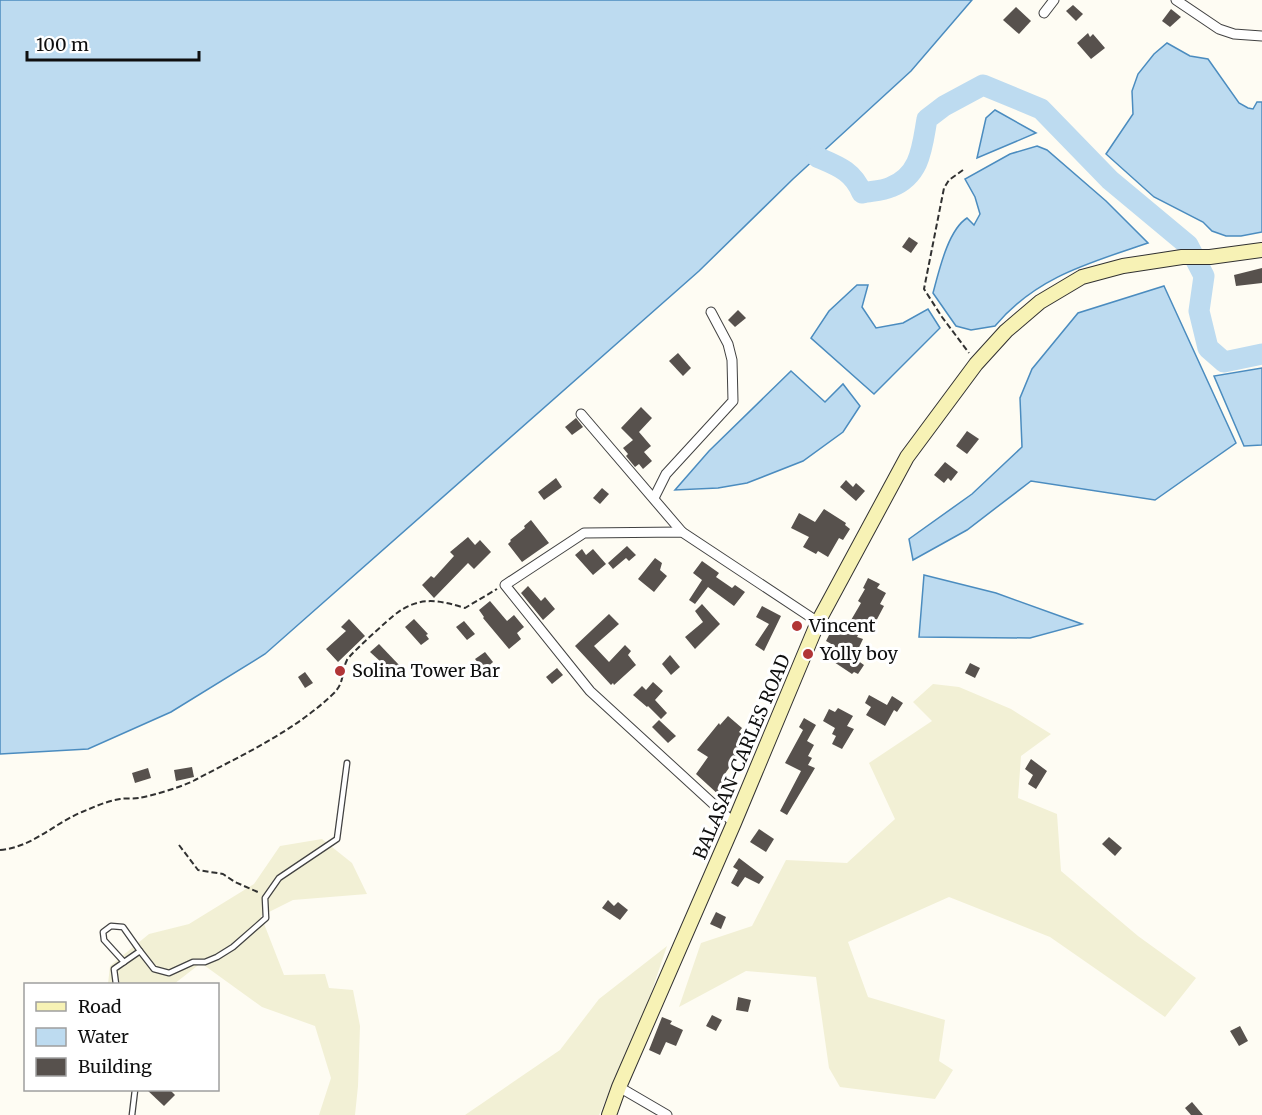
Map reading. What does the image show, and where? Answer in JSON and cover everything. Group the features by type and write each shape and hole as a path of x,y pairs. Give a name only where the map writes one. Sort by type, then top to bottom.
{"main road":[{"name":"BALASAN-CARLES ROAD","path":"609,1115 818,622 908,457 976,364 1006,331 1040,302 1082,277 1123,266 1182,257 1210,257 1262,250"}],"street":[{"path":"1044,13 1054,0"},
{"path":"1176,0 1219,29 1234,34 1262,36"},
{"path":"654,498 666,474 733,401 732,360 728,344 711,312"},
{"path":"580,414 682,532 818,622"},
{"path":"682,532 584,533 505,585 590,691 734,823"},
{"path":"619,1087 667,1115"}],"lane":[{"path":"124,962 104,940 103,932 111,926 123,927 154,969 169,973 193,962 205,962 233,947 266,918 266,898 279,878 338,839 347,763"},
{"path":"116,983 114,969 140,951"},
{"path":"132,1115 135,1091"}],"path":[{"path":"963,170 949,180 944,188 924,289 976,364"},
{"path":"0,850 13,849 46,834 69,817 95,807 121,799 139,798 195,780 262,745 310,713 335,692 343,680 347,659 397,613 419,600 447,602 465,608 505,585"},
{"path":"179,845 198,870 224,874 266,898"}],"shaded area":[{"path":"933,684 959,687 1011,709 1051,734 1021,756 1018,798 1057,814 1061,871 1138,936 1196,978 1165,1017 1050,937 949,897 848,942 868,997 945,1020 939,1061 953,1070 935,1099 840,1087 829,1068 816,977 746,971 679,1007 701,943 752,926 786,860 847,863 895,819 869,763 932,721 913,702"},
{"path":"322,839 352,863 367,894 293,900 261,916 284,975 325,974 329,988 353,990 360,1026 355,1115 319,1115 331,1078 315,1026 262,1007 201,963 175,983 108,983 110,966 149,934 189,924 254,884 280,846"},
{"path":"667,946 646,1008 599,1115 465,1115 560,1050 599,999"}],"water":[{"path":"0,0 972,0 911,71 793,179 699,271 265,654 171,712 88,749 0,754"},
{"path":"1167,43 1190,56 1208,59 1239,103 1253,109 1257,102 1262,102 1262,232 1226,236 1212,231 1203,222 1154,197 1106,154 1133,114 1132,91 1138,74 1154,54"},
{"path":"995,110 1036,133 977,158 986,118"},
{"path":"1037,146 1047,150 1106,201 1148,243 1084,265 1046,283 1011,309 995,326 971,330 956,326 933,293 949,241 960,224 967,218 974,225 980,214 975,197 965,179 1010,154"},
{"path":"857,285 868,285 862,307 876,328 903,323 928,309 940,328 874,394 811,338 829,311"},
{"path":"1164,286 1236,443 1155,500 1031,481 967,530 913,560 909,539 972,494 1022,447 1020,398 1032,369 1078,313"},
{"path":"1262,368 1262,445 1244,446 1214,376"},
{"path":"791,371 825,402 843,384 860,406 843,432 803,461 747,483 718,488 675,490 709,451"},
{"path":"924,575 996,593 1082,624 1030,638 919,637"}],"building":[{"path":"1073,5 1083,14 1076,21 1066,11"},
{"path":"1016,7 1031,21 1019,34 1003,20"},
{"path":"1171,9 1181,17 1170,27 1162,21"},
{"path":"1088,33 1090,37 1093,34 1105,48 1091,59 1077,43"},
{"path":"909,237 918,243 911,253 902,247"},
{"path":"1262,268 1262,283 1236,286 1234,275"},
{"path":"738,310 746,318 735,327 728,320"},
{"path":"678,353 691,368 683,376 669,361"},
{"path":"641,407 652,418 639,432 651,446 644,452 652,461 643,469 639,464 635,467 626,456 628,454 623,448 633,440 621,428"},
{"path":"576,418 583,427 572,435 565,427"},
{"path":"967,431 979,439 967,454 956,446"},
{"path":"945,462 958,472 951,481 948,478 944,483 934,475"},
{"path":"556,478 562,487 544,500 538,492"},
{"path":"846,480 853,487 856,483 865,491 856,501 840,487"},
{"path":"602,488 609,494 600,504 593,498"},
{"path":"824,509 846,523 845,525 850,529 843,540 839,538 828,557 818,551 816,554 803,547 809,537 791,528 799,513 815,522"},
{"path":"531,520 549,543 522,562 508,544"},
{"path":"468,537 475,545 480,540 491,552 474,569 468,563 434,598 422,585 431,576 434,578 454,556 450,552"},
{"path":"627,546 636,555 629,561 626,558 613,569 608,563"},
{"path":"582,549 586,555 593,549 606,564 593,575 575,555"},
{"path":"655,558 662,563 660,570 667,576 654,592 638,579"},
{"path":"702,561 719,573 716,577 732,588 735,585 745,592 734,606 708,587 695,604 689,600 702,580 693,573"},
{"path":"868,578 880,584 877,588 886,593 880,604 884,606 875,623 867,619 857,637 863,639 854,658 864,665 858,674 854,672 852,674 834,662 838,657 831,654 835,646 826,641 831,631 838,635 842,625 847,627 861,603 858,601"},
{"path":"528,586 541,601 545,597 555,609 543,620 521,593"},
{"path":"490,601 507,621 514,615 524,627 517,633 521,639 509,649 479,610"},
{"path":"702,604 720,624 695,649 685,637 703,622 695,611"},
{"path":"762,606 781,616 764,651 755,645 769,624 756,617"},
{"path":"609,614 619,624 594,646 609,662 625,645 631,651 628,655 636,665 614,685 613,683 611,685 575,646"},
{"path":"349,619 365,636 338,662 326,649 346,631 341,627"},
{"path":"414,619 428,634 426,635 429,639 421,645 405,627"},
{"path":"464,621 475,634 467,640 456,627"},
{"path":"379,644 400,666 393,673 370,652"},
{"path":"485,652 493,662 484,670 475,659"},
{"path":"670,655 680,667 671,675 662,664"},
{"path":"970,663 980,668 975,678 965,673"},
{"path":"557,668 563,675 552,684 546,677"},
{"path":"305,672 313,683 305,688 298,677"},
{"path":"653,682 663,691 655,700 667,713 661,719 633,695 642,686 646,690"},
{"path":"869,695 887,705 892,696 903,703 897,712 894,710 885,726 866,715 871,707 865,703"},
{"path":"838,708 853,716 847,726 854,729 842,749 832,744 836,736 832,734 835,728 823,721 829,709 835,712"},
{"path":"728,716 742,728 739,732 749,739 722,778 729,784 720,796 696,774 708,757 697,750 719,723 720,725"},
{"path":"804,718 816,725 807,741 814,745 808,756 812,758 808,765 815,768 787,815 780,811 801,771 785,763 803,730 799,727"},
{"path":"659,720 676,736 668,743 652,727"},
{"path":"1031,759 1047,771 1036,789 1028,784 1033,775 1025,769"},
{"path":"192,767 194,777 176,781 174,770"},
{"path":"148,768 151,778 135,783 132,773"},
{"path":"759,829 774,839 766,852 750,842"},
{"path":"1109,837 1122,848 1115,856 1102,844"},
{"path":"739,858 764,877 759,884 745,877 738,887 731,883 738,870 733,867"},
{"path":"608,900 614,906 618,902 628,910 620,920 602,908"},
{"path":"716,912 726,917 721,929 710,924"},
{"path":"738,997 751,1000 748,1012 736,1010"},
{"path":"712,1015 722,1020 716,1031 706,1026"},
{"path":"662,1017 672,1021 670,1024 683,1030 676,1046 666,1042 660,1055 649,1050"},
{"path":"1240,1026 1248,1041 1239,1046 1230,1031"},
{"path":"148,1091 171,1091 175,1095 164,1106"},
{"path":"1192,1102 1203,1115 1191,1115 1185,1108"}],"waterway":[{"path":"817,157 849,174 862,193 884,189 901,182 914,168 921,150 927,119 944,106 983,85 1041,109 1110,180 1188,245 1204,276 1199,311 1208,348 1224,362 1262,354"}],"place":[{"name":"Vincent","path":"797,626"},
{"name":"Yolly boy","path":"808,654"},
{"name":"Solina Tower Bar","path":"340,671"}]}
